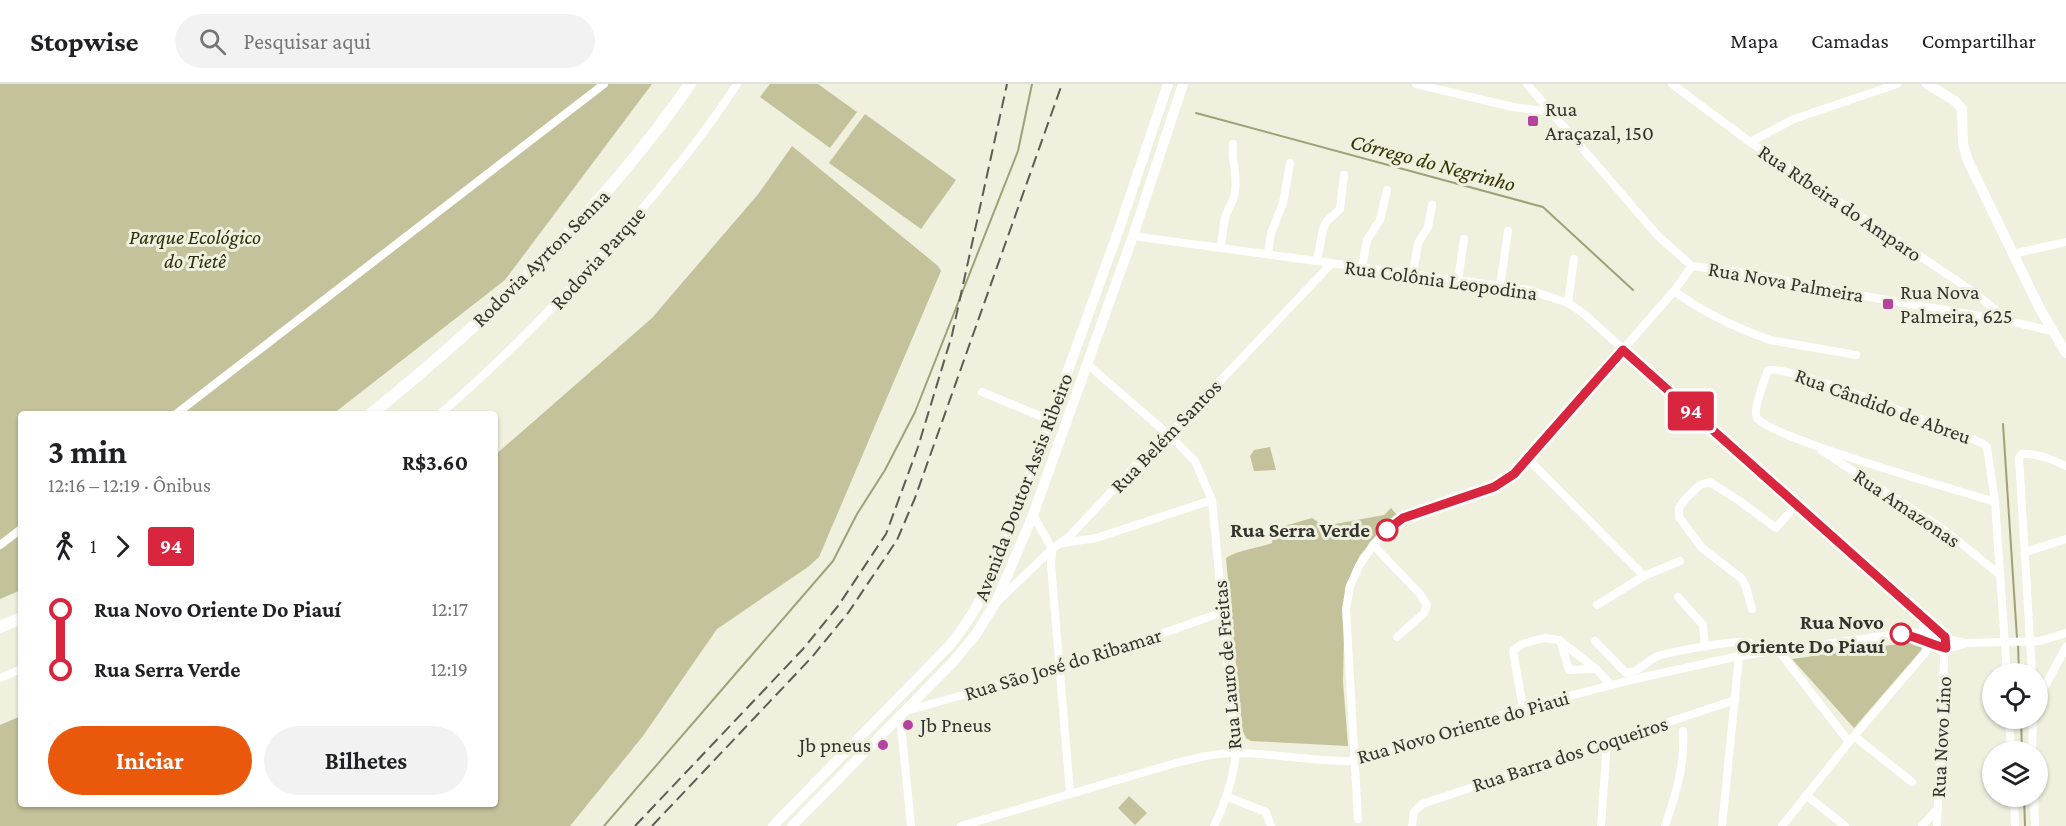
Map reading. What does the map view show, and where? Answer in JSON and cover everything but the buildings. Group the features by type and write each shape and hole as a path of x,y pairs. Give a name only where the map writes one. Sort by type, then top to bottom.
{"highway":[{"name":"Rodovia Ayrton Senna","path":"375,411 424,371 515,290 563,241 612,187 690,84"},
{"path":"0,627 18,619"}],"main road":[{"name":"Avenida Doutor Assis Ribeiro","path":"773,826 950,645 971,618 984,596 999,561 1118,232 1168,84"},
{"name":"Avenida Doutor Assis Ribeiro","path":"792,826 953,662 976,633 996,602 1033,515 1183,84"},
{"path":"1927,84 1955,101 1962,108 1964,153 2052,331 2066,353"}],"street":[{"path":"180,411 604,84"},
{"name":"Rodovia Parque","path":"443,411 519,343 635,218 709,127 737,84"},
{"path":"1416,84 1513,107 1552,112"},
{"name":"Rua Nova Palmeira","path":"1527,84 1658,236 1692,266 1748,273 2052,331"},
{"name":"Rua Ríbeira do Amparo","path":"1672,84 1750,142 1972,291 2009,321"},
{"path":"1750,142 1794,119 1897,84"},
{"path":"1221,247 1225,218 1235,192 1233,144"},
{"path":"1268,254 1271,233 1282,203 1290,163"},
{"path":"1317,261 1323,229 1327,221 1340,209 1344,175"},
{"path":"1362,267 1367,240 1380,220 1387,190"},
{"path":"1413,274 1418,243 1428,227 1432,205"},
{"path":"1500,287 1508,231"},
{"name":"Rua Colônia Leopodina","path":"1132,236 1529,290 1568,303 1583,313 1945,637"},
{"path":"1458,280 1464,239"},
{"path":"2013,254 2066,242"},
{"path":"1568,303 1574,259"},
{"name":"Rua Belém Santos","path":"996,602 1169,435 1331,264"},
{"path":"1358,819 1346,609 1350,586 1359,566 1373,545 1403,518 1494,487 1514,474 1674,291 1692,266"},
{"path":"1674,291 1711,313 1763,337 1856,355"},
{"name":"Rua Lauro de Freitas","path":"1087,364 1169,435 1195,461 1212,500 1236,753 1228,797 1214,826"},
{"name":"Rua Cândido de Abreu","path":"1811,444 1767,426 1755,415 1770,369 1786,371 1827,385 1982,442 1989,452 1995,502 2008,643 2007,663"},
{"path":"982,392 1050,420"},
{"path":"1811,444 1995,502"},
{"name":"Rua Amazonas","path":"1811,444 1915,509 2000,575"},
{"path":"2031,663 2020,455 2030,454 2066,466"},
{"path":"1528,459 1644,576"},
{"path":"1752,609 1741,578 1702,548 1679,517 1678,508 1700,485 1710,482 1776,528 1796,505"},
{"path":"1056,546 1096,538 1212,500"},
{"path":"1033,515 1056,546"},
{"path":"0,545 18,531"},
{"path":"2026,552 2066,539"},
{"path":"1373,545 1420,594 1426,605 1424,613 1397,637"},
{"path":"1056,546 1051,565 1070,793"},
{"path":"1597,605 1644,576 1680,561"},
{"path":"1678,597 1703,625 1705,647"},
{"name":"Rua São José do Ribamar","path":"902,714 1059,670 1223,612"},
{"path":"1903,633 1918,614"},
{"name":"Rua Colônia Leopodina","path":"1918,614 1927,638"},
{"name":"Rua Novo Oriente do Piaui","path":"961,826 1211,754 1236,753 1332,762 1353,761 1523,708 1739,656 1903,633 1927,638 1945,637 1966,643"},
{"path":"1946,648 1966,643 2029,642 2050,639 2066,633"},
{"name":"Rua Novo Lino","path":"1937,826 1945,637"},
{"path":"1523,708 1513,651 1522,644 1544,638 1559,640 1596,669 1611,685"},
{"path":"1782,826 1851,739 1925,653 1927,638"},
{"name":"Rua Novo Oriente do Piaui","path":"1927,638 1946,648"},
{"path":"1559,640 1569,670 1596,669"},
{"path":"1595,641 1626,673 1636,672 1657,657 1705,647 1747,641 1755,646 1758,653"},
{"path":"2048,681 2066,647"},
{"path":"1779,651 1851,739 1912,782"},
{"path":"1722,826 1739,656"},
{"path":"0,678 18,670"},
{"name":"Rua Barra dos Coqueiros","path":"1413,822 1416,808 1422,804 1735,700"},
{"path":"902,714 911,826"},
{"path":"1665,826 1683,765 1683,731"},
{"path":"1601,826 1607,742"},
{"path":"1806,795 1845,826"},
{"path":"1228,797 1266,812 1271,826"},
{"path":"1922,826 1938,807"},
{"path":"2014,807 2015,826"},
{"path":"2034,807 2035,826"}],"green space":[{"name":"Parque Ecológico do Tietê","path":"0,84 652,84 505,280 337,411 18,411 18,591 0,599"},
{"path":"770,84 818,84 857,112 830,148 760,97"},
{"path":"865,114 956,180 921,229 829,163"},
{"path":"792,146 938,266 941,271 819,557 808,567 717,629 643,736 570,826 0,826 0,725 18,717 18,807 498,807 498,452 652,318 759,193"},
{"path":"1270,447 1276,470 1254,471 1250,456 1254,450"},
{"path":"1391,508 1398,516 1360,555 1345,588 1343,682 1348,746 1251,741 1246,738 1242,729 1226,558 1272,543 1274,529 1312,518 1324,526 1384,515"},
{"path":"1920,641 1923,648 1854,728 1792,659"},
{"path":"1129,796 1147,813 1135,825 1118,808"}],"waterway":[{"path":"604,826 833,561 915,412 1018,151 1032,84"},
{"name":"Córrego do Negrinho","path":"1196,113 1543,207 1633,290"},
{"path":"2003,424 2017,638"},
{"path":"2018,643 2019,663"},
{"path":"2021,729 2022,741"},
{"path":"2024,807 2025,826"}],"railway":[{"path":"635,826 803,649 838,606 886,534 918,447 952,335 1007,84"},
{"path":"652,826 812,657 848,613 897,540 915,498 1062,84"}],"bus line":[{"name":"94","path":"1387,530 1403,518 1494,487 1514,474 1623,350 1945,637 1946,648 1917,637 1901,634"}],"place":[{"name":"Rua Araçazal, 150","path":"1533,121"},
{"name":"Rua Nova Palmeira, 625","path":"1888,304"},
{"name":"Rua Serra Verde","path":"1387,530"},
{"name":"Rua Novo Oriente Do Piauí","path":"1901,634"},
{"name":"Jb Pneus","path":"908,725"},
{"name":"Jb pneus","path":"883,745"}]}
